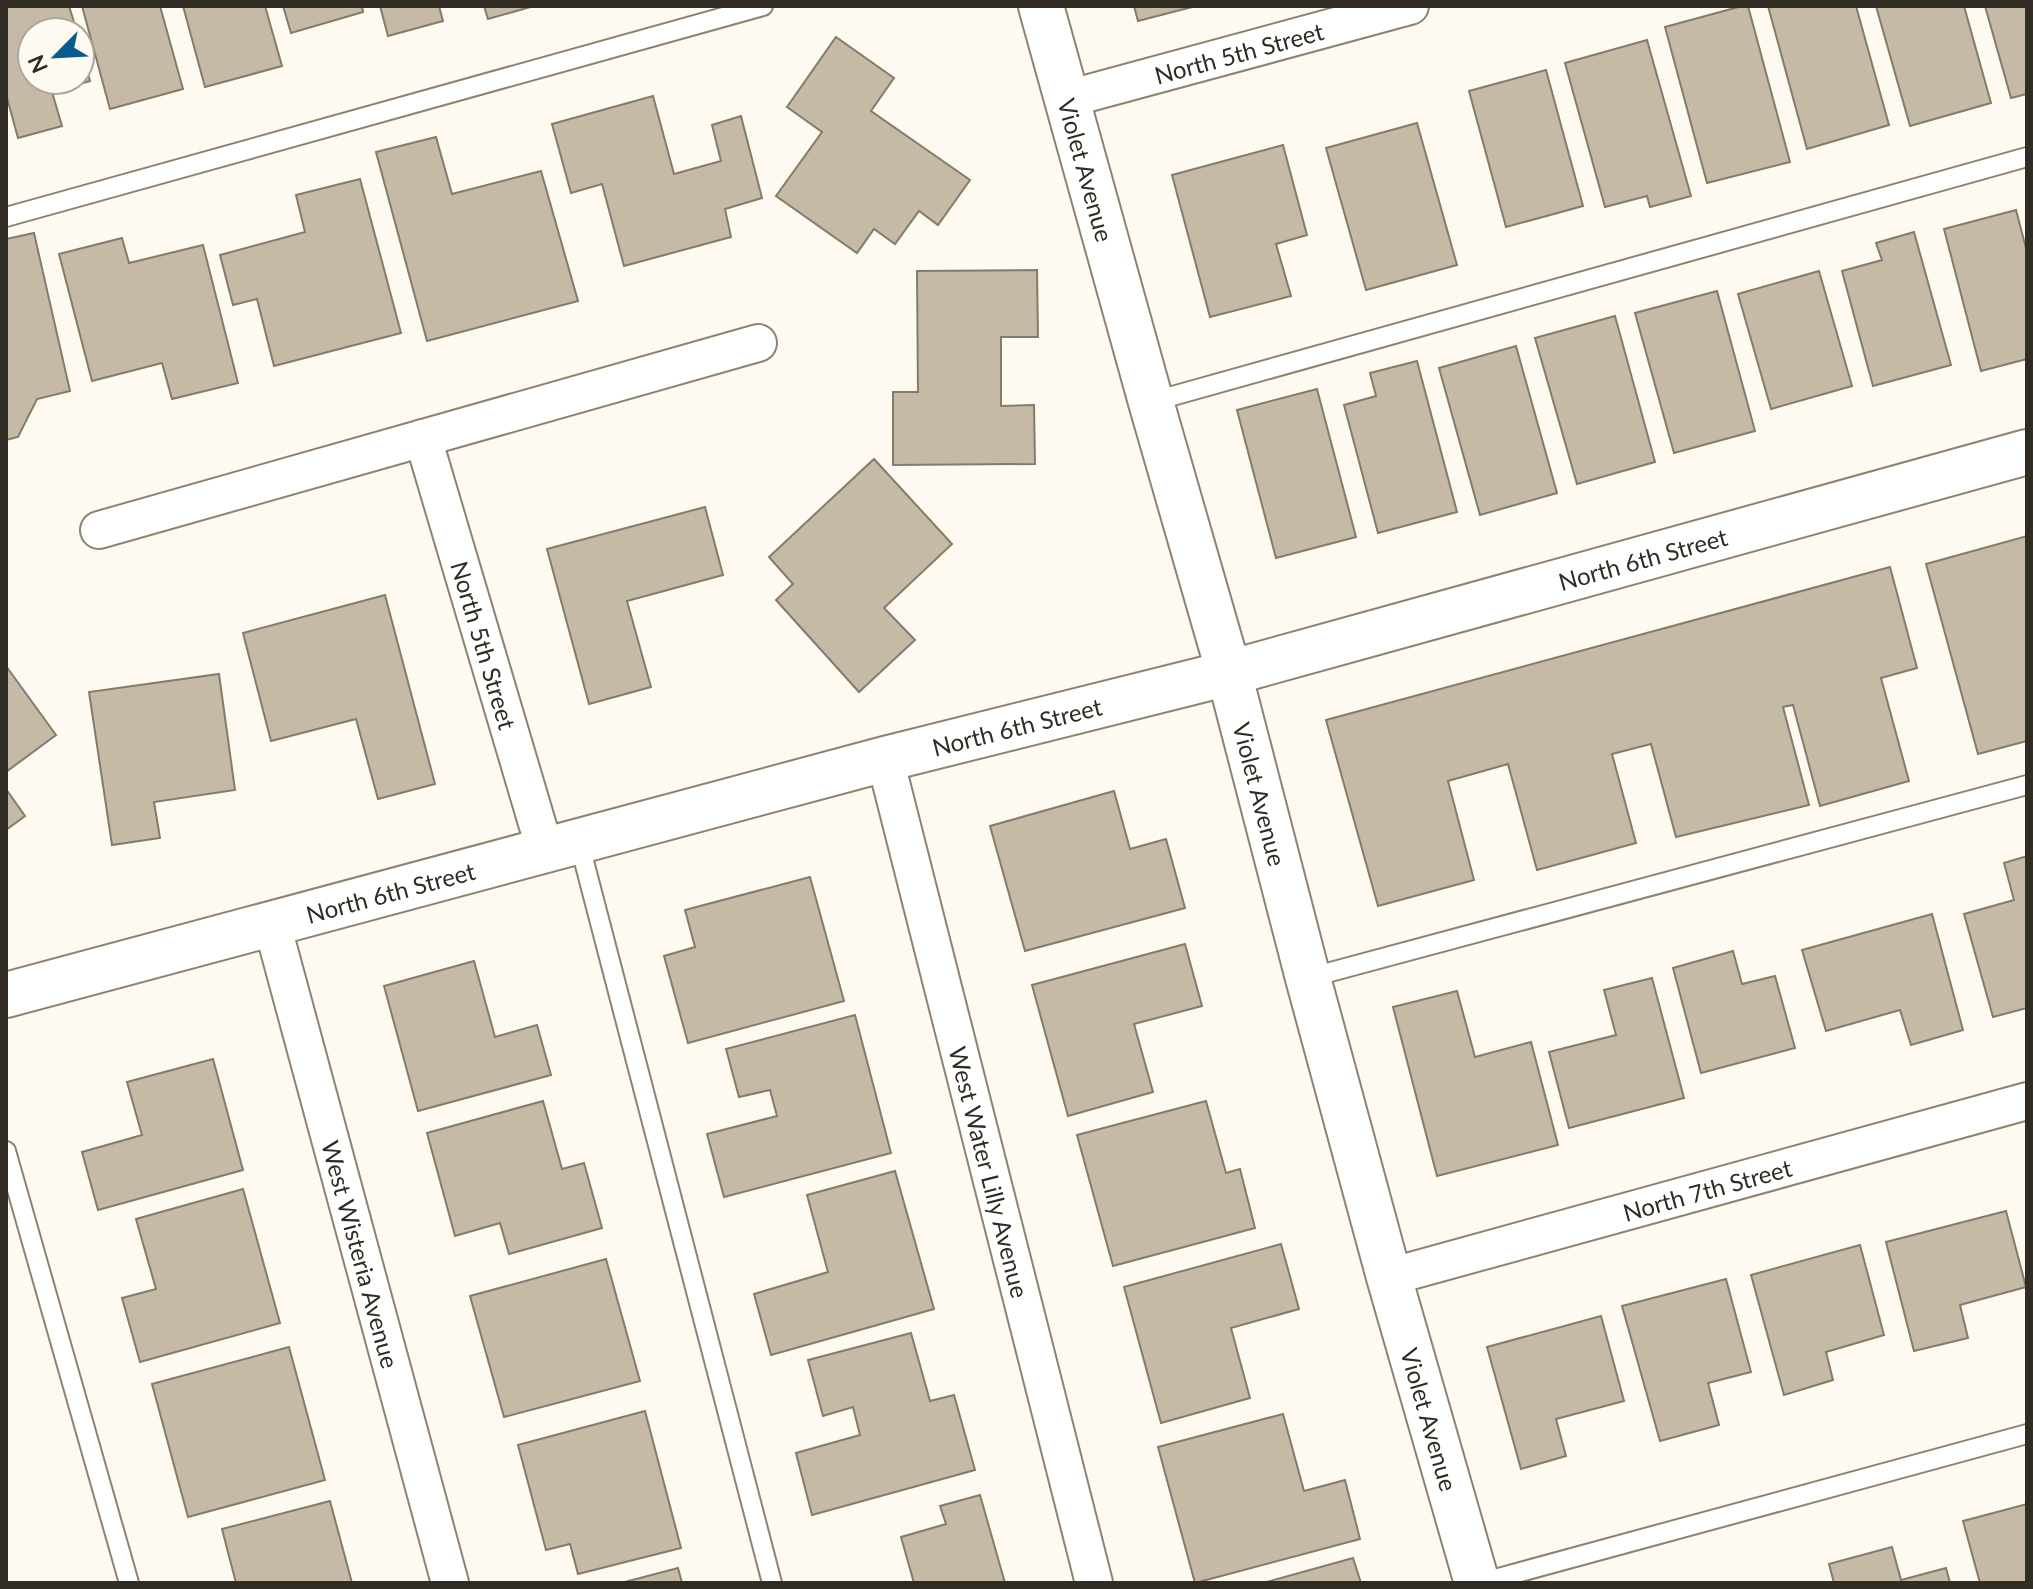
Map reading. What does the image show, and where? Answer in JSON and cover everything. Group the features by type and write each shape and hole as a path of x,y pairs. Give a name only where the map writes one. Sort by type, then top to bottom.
{"street":[{"name":"Violet Avenue","path":"1041,6 1229,673 1389,1277 1478,1583"},
{"name":"North 5th Street","path":"1067,99 1410,6"},
{"path":"99,530 758,343"},
{"name":"North 5th Street","path":"423,438 562,846"},
{"name":"North 6th Street","path":"6,995 885,759 1229,673 2027,452"},
{"name":"West Water Lilly Avenue","path":"885,759 1094,1583"},
{"name":"West Wisteria Avenue","path":"272,924 450,1583"},
{"name":"North 7th Street","path":"1389,1277 2027,1101"}],"lane":[{"path":"6,217 763,6"},
{"path":"1151,402 2027,157"},
{"path":"1308,978 2027,785"},
{"path":"562,846 772,1583"},
{"path":"6,1151 129,1583"},
{"path":"1478,1583 2027,1434"}],"building":[{"path":"6,6 69,6 72,16 16,16 16,96 53,96 62,126 18,138 6,94"},
{"path":"82,6 160,6 183,89 110,109 96,58 96,16 85,16"},
{"path":"183,6 265,6 282,66 205,87"},
{"path":"283,6 362,6 363,12 291,33"},
{"path":"380,6 439,6 443,21 388,36"},
{"path":"484,6 534,6 488,19"},
{"path":"1134,6 1196,6 1138,21"},
{"path":"1748,6 1790,162 1707,183 1665,27"},
{"path":"1768,6 1856,6 1889,125 1807,149"},
{"path":"1876,6 1964,6 1991,103 1910,126"},
{"path":"1985,6 2027,6 2027,94 2011,98"},
{"path":"836,37 894,78 871,111 970,180 938,225 919,211 895,244 874,229 857,253 776,196 822,132 787,107"},
{"path":"1647,40 1691,196 1650,207 1647,196 1605,207 1565,63"},
{"path":"1546,70 1583,206 1506,227 1469,91"},
{"path":"653,96 674,174 721,161 712,125 741,116 762,198 725,209 731,237 624,266 602,184 571,193 552,124"},
{"path":"1417,123 1457,265 1366,290 1326,148"},
{"path":"436,137 452,194 541,171 578,301 427,341 376,152"},
{"path":"1283,145 1307,235 1276,244 1291,296 1210,317 1172,175"},
{"path":"360,179 401,333 274,366 257,299 233,305 220,255 305,232 296,195"},
{"path":"2016,210 2027,252 2027,359 1981,371 1944,229"},
{"path":"1914,232 1951,365 1873,386 1842,271 1882,260 1876,243"},
{"path":"34,233 70,391 37,399 18,437 6,440 6,239"},
{"path":"122,238 129,263 203,245 238,383 172,399 162,363 92,381 59,254"},
{"path":"1037,270 1038,337 1001,337 1001,406 1034,405 1035,464 893,465 893,392 918,392 917,271"},
{"path":"1819,271 1852,386 1771,409 1738,294"},
{"path":"1717,291 1755,431 1674,453 1635,313"},
{"path":"1615,316 1655,462 1577,484 1535,338"},
{"path":"1516,346 1557,493 1480,515 1439,368"},
{"path":"1417,361 1457,512 1378,533 1344,405 1376,396 1370,373"},
{"path":"1317,389 1356,537 1276,558 1237,410"},
{"path":"874,459 952,544 884,608 915,640 859,692 776,600 793,584 769,557"},
{"path":"705,507 723,575 627,601 651,687 589,704 547,549"},
{"path":"2027,536 2027,741 1978,754 1926,564"},
{"path":"1890,567 1917,668 1881,678 1909,781 1820,806 1793,705 1783,707 1809,805 1676,837 1651,744 1612,754 1636,843 1537,870 1508,764 1448,781 1474,880 1378,906 1326,720"},
{"path":"385,595 435,784 378,799 356,719 271,741 243,633"},
{"path":"6,666 56,735 6,772"},
{"path":"219,674 235,790 154,802 160,838 112,845 89,692"},
{"path":"6,789 25,816 6,830"},
{"path":"1114,791 1130,849 1166,839 1185,908 1025,951 990,826"},
{"path":"2027,856 2027,1008 1993,1017 1964,914 2014,900 2004,863"},
{"path":"810,877 844,1001 688,1043 664,956 695,947 685,910"},
{"path":"1932,914 1963,1030 1911,1045 1900,1010 1826,1031 1802,950"},
{"path":"1185,944 1202,1006 1134,1024 1153,1092 1068,1116 1032,985"},
{"path":"1733,951 1742,984 1775,976 1795,1048 1701,1073 1673,968"},
{"path":"474,961 495,1037 537,1025 551,1075 418,1111 384,986"},
{"path":"1652,978 1684,1098 1569,1128 1549,1052 1616,1035 1604,990"},
{"path":"1457,991 1475,1057 1531,1042 1558,1145 1437,1176 1393,1007"},
{"path":"855,1015 891,1153 724,1197 707,1134 777,1116 770,1090 739,1097 726,1049"},
{"path":"213,1059 243,1170 98,1210 82,1152 142,1135 127,1082"},
{"path":"543,1101 562,1169 584,1163 602,1228 509,1254 500,1223 455,1236 427,1133"},
{"path":"1206,1101 1226,1173 1240,1169 1255,1228 1113,1266 1077,1135"},
{"path":"895,1171 934,1309 771,1355 754,1294 828,1272 807,1195"},
{"path":"243,1189 280,1323 140,1362 122,1298 156,1289 136,1219"},
{"path":"2006,1211 2026,1287 1960,1305 1968,1338 1914,1351 1886,1242"},
{"path":"1281,1244 1299,1309 1231,1328 1250,1398 1161,1423 1124,1287"},
{"path":"1860,1245 1884,1335 1826,1352 1833,1380 1784,1395 1751,1275"},
{"path":"606,1259 640,1381 504,1417 470,1296"},
{"path":"1726,1279 1751,1372 1708,1383 1719,1425 1660,1441 1622,1306"},
{"path":"1601,1316 1624,1401 1556,1419 1566,1456 1521,1469 1487,1347"},
{"path":"911,1333 930,1401 954,1395 975,1470 812,1515 796,1453 860,1435 853,1407 823,1416 808,1360"},
{"path":"289,1347 325,1480 188,1517 152,1384"},
{"path":"645,1411 681,1548 578,1574 570,1544 546,1550 518,1445"},
{"path":"1283,1414 1304,1491 1345,1480 1360,1539 1195,1583 1158,1447"},
{"path":"980,1495 1005,1583 914,1583 901,1537 946,1524 940,1506"},
{"path":"330,1501 352,1583 236,1583 222,1529"},
{"path":"2027,1504 2027,1583 1980,1583 1963,1521"},
{"path":"1892,1547 1901,1580 1946,1568 1950,1583 1834,1583 1829,1564"},
{"path":"1353,1558 1361,1583 1263,1583"},
{"path":"678,1568 682,1583 621,1583"}]}
